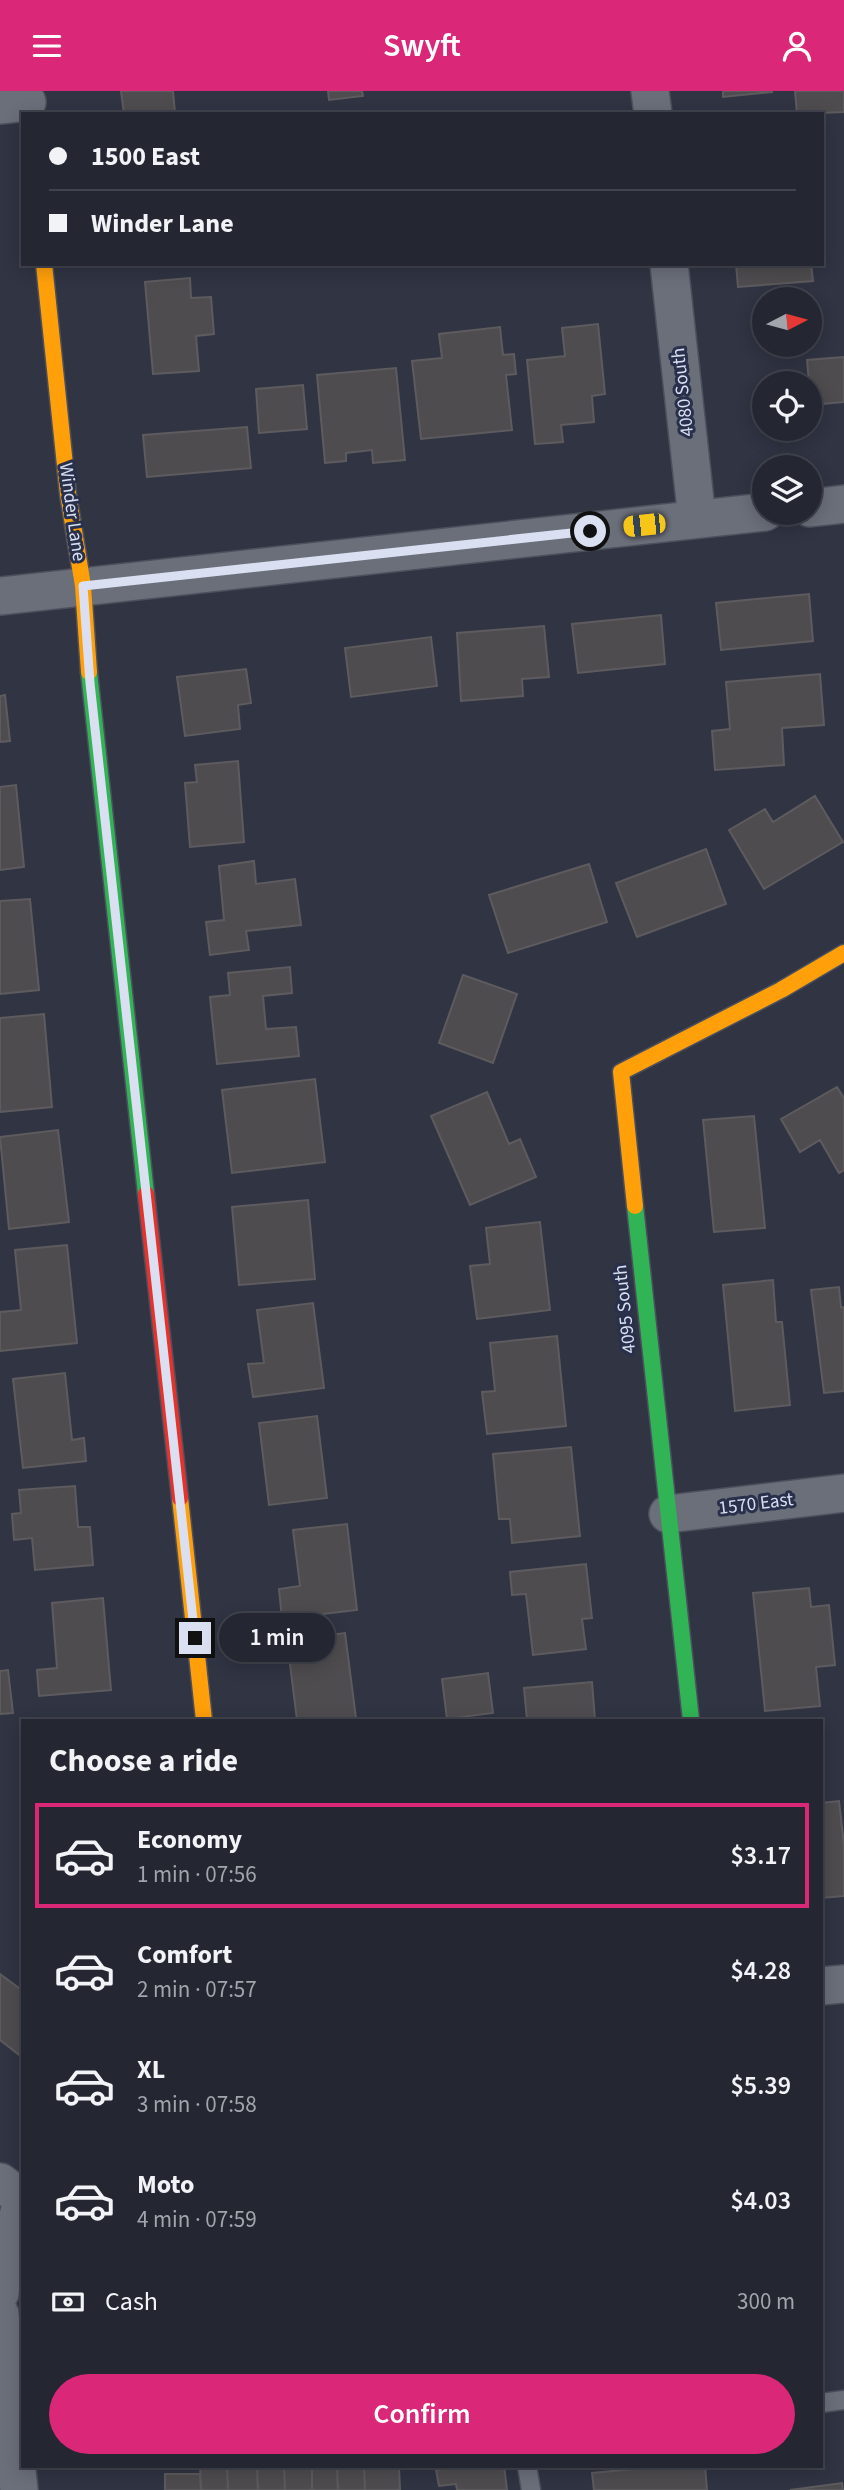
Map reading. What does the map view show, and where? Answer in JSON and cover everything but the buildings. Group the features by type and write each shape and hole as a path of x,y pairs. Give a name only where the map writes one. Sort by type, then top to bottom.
{"street":[{"path":"650,91 653,112"},
{"name":"Winder Lane","path":"44,266 68,494 83,586 91,696 204,1719"},
{"name":"4080 South","path":"669,266 697,519"},
{"path":"822,507 844,504"},
{"path":"0,596 752,513"},
{"name":"4095 South","path":"691,1719 621,1072 781,990 844,953"},
{"name":"1570 East","path":"668,1514 844,1493"},
{"path":"823,1986 844,1984"},
{"path":"0,2182 21,2198"},
{"path":"0,2293 7,2249 21,2206"},
{"path":"0,2314 19,2490"}],"lane":[{"path":"823,2403 844,2400"},
{"path":"527,2468 531,2490"}],"traffic: fast":[{"path":"89,672 146,1194"},
{"path":"635,1206 691,1719"}],"traffic: slow":[{"path":"44,266 68,494 83,586 89,672"},
{"path":"635,1206 621,1072 781,990 844,953"},
{"path":"180,1498 204,1719"}],"traffic: jam":[{"path":"146,1194 180,1498"}],"route":[{"path":"195,1638 90,683 83,586 590,531"}]}
